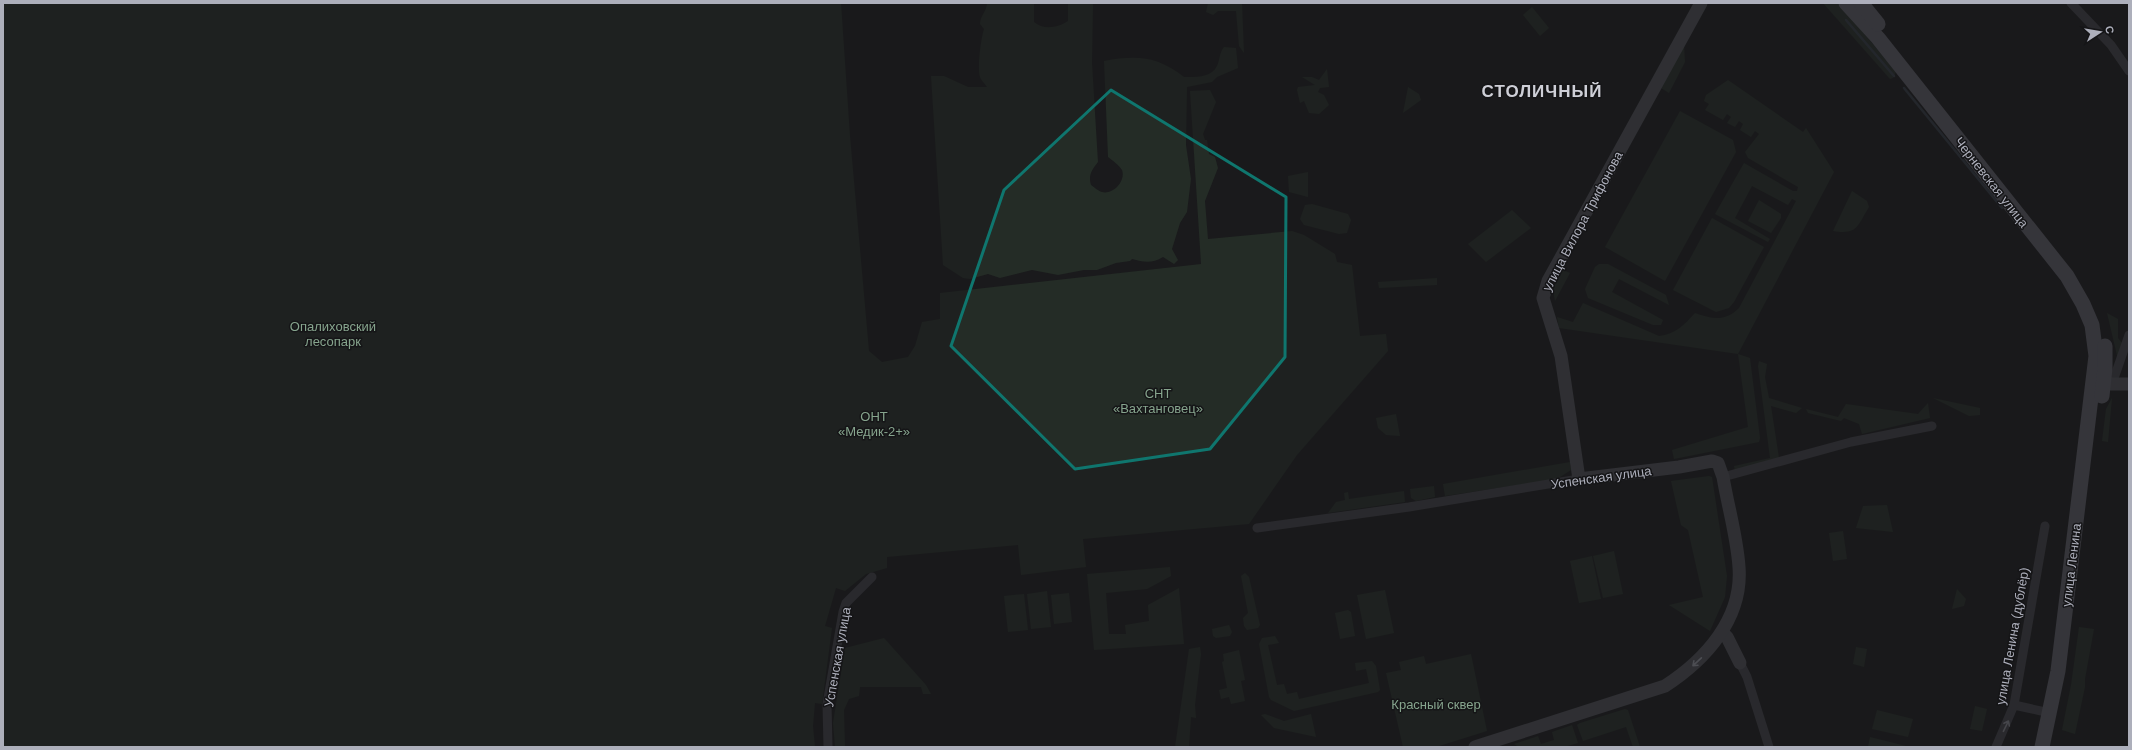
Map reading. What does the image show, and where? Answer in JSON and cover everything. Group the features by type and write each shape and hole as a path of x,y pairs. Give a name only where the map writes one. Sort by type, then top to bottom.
{"main road":[{"name":"Черневская улица","path":"1846,3 1878,38 2067,276 2084,304 2092,325 2096,356 2103,383"},
{"name":"Черневская улица","path":"1861,3 2063,256 2084,285 2097,310 2104,333 2106,368 2103,383"},
{"name":"улица Ленина","path":"2042,747 2058,671 2103,383"},
{"name":"улица Ленина","path":"2052,747 2067,672 2103,383"}],"street":[{"name":"улица Вилора Трифонова","path":"1579,479 1561,356 1544,305 1544,290 1701,3"},
{"path":"2071,3 2111,45 2129,71"},
{"path":"2129,336 2103,383 2129,384"},
{"path":"1475,747 1665,686 1699,660 1722,632 1736,599 1740,575 1723,477 1830,448 1932,426"},
{"name":"Успенская улица","path":"1257,528 1409,507 1579,479 1679,467 1712,461 1720,465 1723,477"},
{"name":"улица Ленина (дублёр)","path":"1996,747 2014,705 2045,526"},
{"name":"Успенская улица","path":"828,747 826,726 828,704 843,612 846,603 872,578"},
{"path":"1722,632 1728,637 1747,677 1769,747"},
{"path":"2014,705 2050,714"}],"highlighted area":[{"path":"1111,90 1286,197 1285,357 1210,449 1075,469 951,346 1004,190"}],"green space":[{"name":"Опалиховский лесопарк","path":"3,3 841,3 850,136 869,351 882,362 908,357 915,346 922,322 940,319 940,293 1201,264 1190,91 1210,90 1216,102 1203,134 1205,140 1207,140 1209,154 1215,157 1218,168 1205,201 1208,239 1292,231 1304,235 1335,254 1337,262 1352,265 1360,336 1386,334 1388,351 1297,455 1249,524 1083,539 1086,567 1021,575 1018,545 887,557 887,568 866,574 845,591 836,588 825,626 832,628 822,704 815,703 813,726 815,747 3,747"},
{"path":"987,3 1034,3 1034,22 1038,25 1046,27 1055,27 1068,21 1068,3 1093,3 1092,63 1098,162 1092,170 1090,178 1091,185 1102,192 1110,191 1118,186 1123,174 1119,166 1108,157 1104,61 1127,58 1146,59 1165,65 1184,77 1198,77 1207,75 1214,70 1224,47 1236,48 1238,68 1217,77 1212,82 1187,87 1186,145 1191,179 1187,212 1180,223 1172,249 1178,260 1174,264 1163,257 1155,261 1148,262 1132,259 1130,261 1116,263 1097,270 1084,270 1058,275 1032,270 1000,278 988,274 970,279 963,278 943,265 931,76 944,76 968,87 987,87 980,77 979,60 984,29 980,24 980,21 986,9"},
{"path":"1208,3 1242,3 1244,53 1239,46 1236,11 1218,11 1213,15 1206,12"},
{"path":"1823,3 1839,3 1896,72 1893,78 1890,79"},
{"path":"1532,7 1549,28 1540,36 1523,15"},
{"path":"1684,45 1685,62 1669,93 1661,88"},
{"path":"1327,69 1329,87 1320,88 1318,92 1324,95 1329,105 1319,114 1309,113 1304,101 1300,103 1297,90 1298,87 1315,85 1302,77 1312,77 1319,80"},
{"path":"1728,80 1803,132 1806,128 1834,172 1738,354 1559,328 1557,317 1573,322 1583,303 1659,336 1675,331 1695,313 1707,317 1718,318 1729,316 1739,308 1796,201 1792,199 1788,205 1752,186 1735,218 1770,239 1768,242 1715,214 1744,163 1793,191 1797,191 1798,187 1748,158 1745,152 1759,134 1755,131 1751,137 1740,130 1743,124 1739,121 1735,127 1727,123 1731,117 1727,114 1723,120 1705,110 1709,104 1704,101 1706,95"},
{"path":"1408,87 1419,94 1421,100 1403,113"},
{"path":"1680,111 1733,140 1736,152 1665,281 1605,247"},
{"path":"1308,172 1308,197 1289,192 1288,176"},
{"path":"1852,191 1867,201 1869,207 1856,228 1847,232 1833,231"},
{"path":"1759,200 1781,214 1781,218 1771,233 1748,221"},
{"path":"1312,204 1348,214 1351,220 1347,233 1339,234 1304,225 1300,219 1305,205"},
{"path":"1512,210 1531,228 1486,262 1468,244"},
{"path":"1712,218 1764,247 1734,302 1729,308 1716,312 1673,290"},
{"path":"1599,264 1608,264 1666,295 1669,305 1619,279 1612,292 1663,320 1661,325 1653,325 1588,298 1585,289 1595,267"},
{"path":"1561,269 1570,273 1555,301 1553,290"},
{"path":"1437,278 1437,285 1379,288 1378,282"},
{"path":"2107,313 2118,319 2118,338 2122,343 2119,364"},
{"path":"1738,354 1750,358 1760,438 1759,442 1674,459 1672,450 1748,427"},
{"path":"1759,361 1767,364 1765,377 1769,398 1802,408 1796,413 1771,406 1779,458 1735,471 1734,466 1770,458 1758,366"},
{"path":"1933,398 1980,408 1980,415 1969,416"},
{"path":"2112,398 2108,442 2102,441 2106,409"},
{"path":"1928,403 1930,418 1862,434 1859,424 1844,418 1841,421 1808,413 1806,409 1838,417 1846,404 1918,414"},
{"path":"1396,414 1400,436 1386,435 1378,428 1376,418"},
{"path":"1570,462 1571,470 1557,479 1445,496 1443,484"},
{"path":"1709,476 1712,477 1727,576 1725,597 1710,631 1669,605 1703,597 1688,530 1681,525 1671,481"},
{"path":"1434,486 1435,497 1416,501 1411,498 1410,489"},
{"path":"1404,491 1405,502 1328,513 1336,502 1345,500 1344,493 1348,492 1349,499"},
{"path":"1887,505 1893,532 1856,528 1863,506"},
{"path":"1843,531 1847,559 1833,561 1829,533"},
{"path":"1614,551 1623,594 1603,598 1593,556"},
{"path":"1592,556 1601,599 1579,603 1570,561"},
{"path":"1170,567 1171,576 1147,589 1106,593 1109,634 1126,634 1125,625 1149,621 1148,605 1179,588 1184,644 1094,650 1087,574"},
{"path":"1245,573 1249,577 1260,625 1258,628 1247,630 1244,626 1243,618 1248,613 1241,576"},
{"path":"1957,589 1966,599 1964,606 1952,609"},
{"path":"1385,590 1394,633 1366,639 1357,595"},
{"path":"1047,591 1051,627 1031,629 1027,594"},
{"path":"1069,593 1072,622 1054,624 1051,595"},
{"path":"1024,594 1028,630 1008,632 1004,596"},
{"path":"1348,610 1351,612 1355,636 1340,639 1335,613"},
{"path":"1229,625 1232,632 1230,636 1216,638 1213,636 1212,629"},
{"path":"2079,627 2094,629 2085,679 2085,687 2075,734 2062,730 2071,685"},
{"path":"1275,636 1279,643 1268,645 1277,685 1284,684 1287,694 1297,692 1299,699 1369,683 1366,669 1356,671 1355,663 1372,661 1376,666 1380,690 1378,692 1294,711 1271,700 1269,697 1259,644 1262,638"},
{"path":"884,638 926,685 931,694 923,694 921,687 860,687 859,696 849,699 844,710 845,747 835,747 833,723 845,648"},
{"path":"1200,647 1201,654 1195,705 1196,718 1191,717 1189,747 1175,747 1189,649"},
{"path":"1856,647 1867,649 1864,667 1853,664"},
{"path":"1239,650 1245,680 1241,681 1245,701 1231,704 1229,697 1221,699 1219,690 1227,688 1222,662 1224,661 1223,654"},
{"name":"Красный сквер","path":"1471,654 1487,731 1436,747 1403,747 1386,673 1401,670 1399,662 1424,656 1426,664"},
{"path":"1975,706 1987,709 1982,731 1970,729"},
{"path":"1625,709 1628,710 1640,747 1633,747 1626,727 1583,741 1577,725"},
{"path":"1877,710 1913,719 1908,737 1872,729"},
{"path":"1265,714 1284,721 1311,714 1316,737 1274,728 1261,715"},
{"path":"1572,725 1578,743 1564,747 1519,747 1514,744 1538,736 1541,744 1554,740 1552,732"},
{"path":"1870,737 1906,746 1868,747"}],"waterway":[{"path":"1846,20 1894,76"},
{"path":"1904,88 2002,208"}],"district":[{"name":"СТОЛИЧНЫЙ","path":"1542,91"}],"park label":[{"name":"СНТ «Вахтанговец»","path":"1158,400"},
{"name":"ОНТ «Медик-2+»","path":"874,424"}]}
